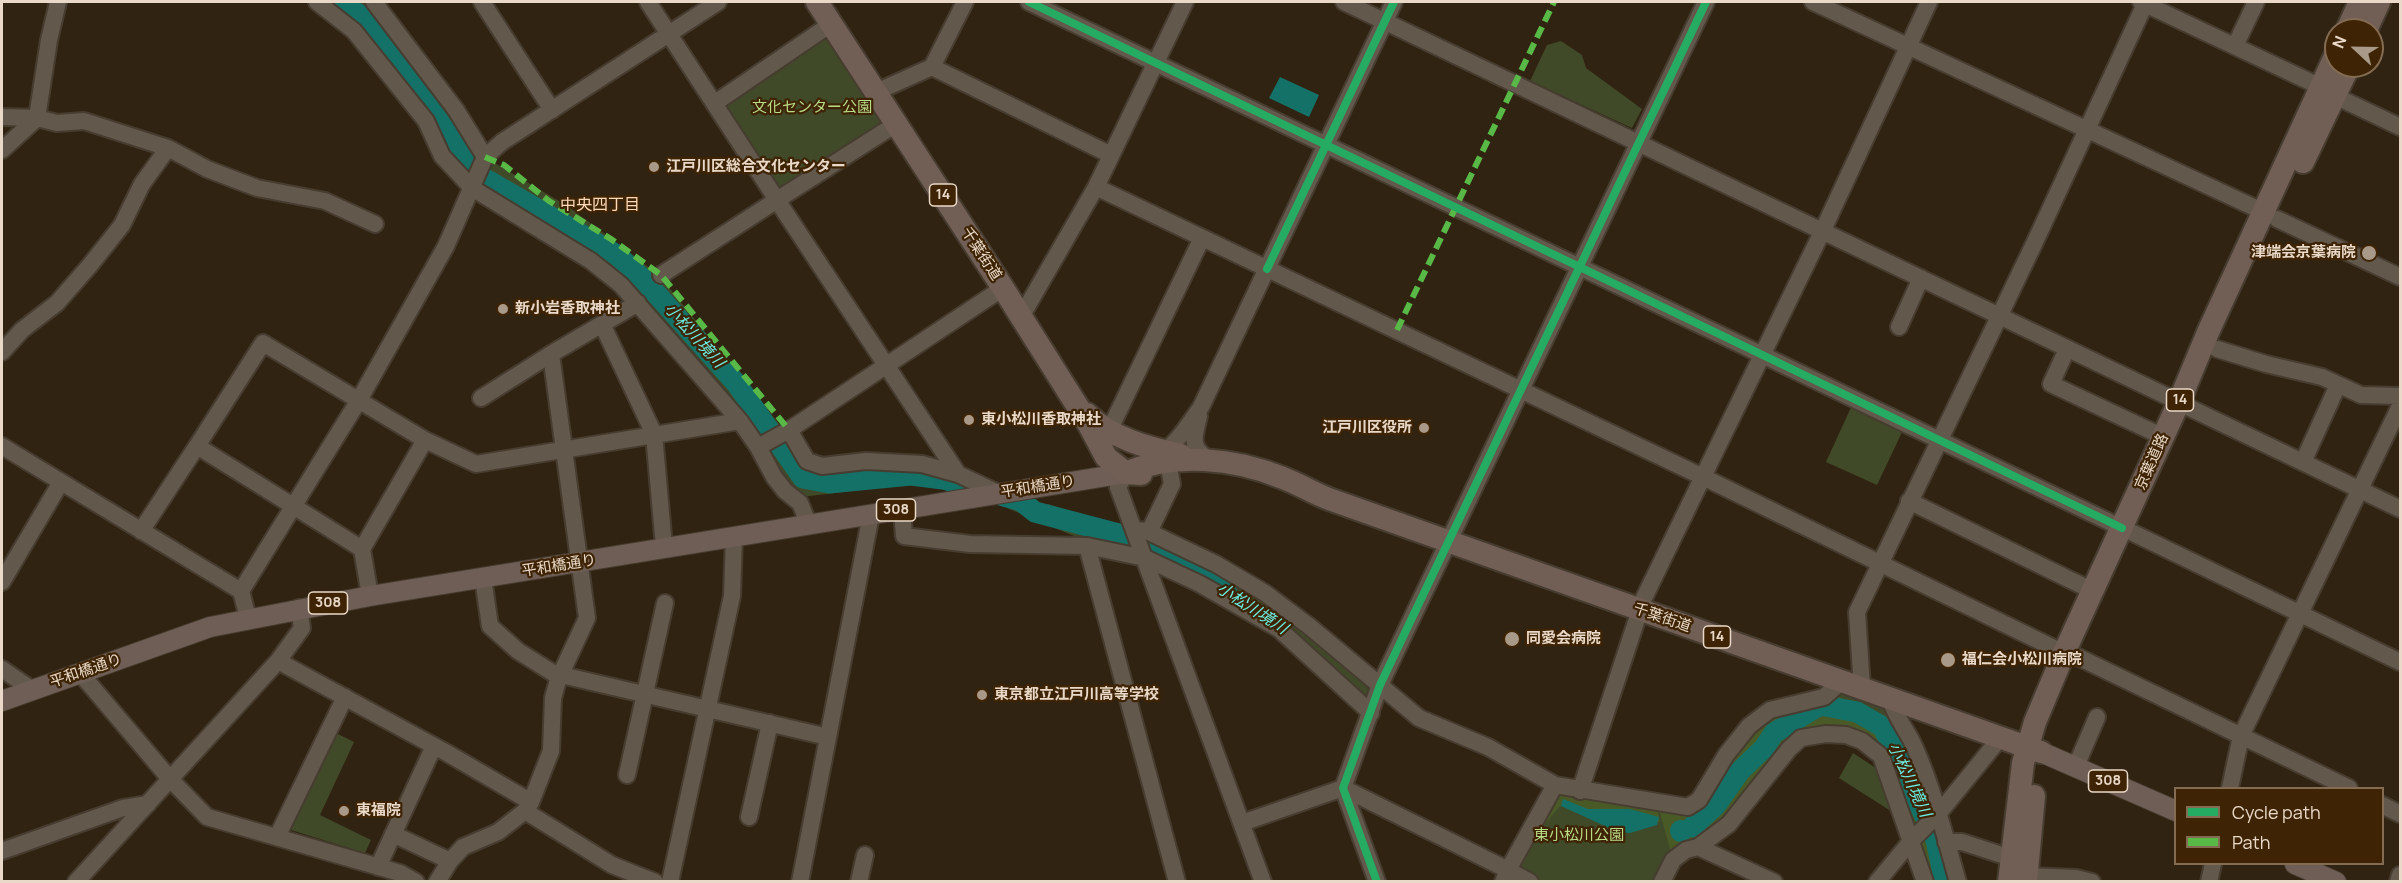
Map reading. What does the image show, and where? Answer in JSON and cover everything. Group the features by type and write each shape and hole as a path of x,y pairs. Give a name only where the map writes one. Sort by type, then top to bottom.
{"highway":[{"name":"千葉街道","path":"817,2 1003,288 1106,457 1136,469 1180,460 1209,460 1268,473 1317,495 2034,749"},
{"path":"2353,18 2360,2"},
{"path":"2372,18 2379,2"},
{"name":"京葉道路","path":"2184,405 2217,349 2270,216 2328,91 2331,78"},
{"name":"京葉道路","path":"2328,91 2339,78"},
{"name":"京葉道路","path":"2071,655 2184,405 2209,330 2270,216"},
{"path":"1067,390 1090,417 1109,431 1168,462 1209,460"},
{"name":"千葉街道","path":"1136,469 1168,462 1317,495"},
{"name":"京葉道路","path":"2020,880 2012,858 2022,771 2034,749 2093,591 2128,530"},
{"name":"京葉道路","path":"2020,880 2035,787 2034,749"}],"main road":[{"name":"平和橋通り","path":"2,700 81,674 185,635 248,618 1136,469"},
{"name":"308","path":"2034,749 2174,811"},
{"path":"2297,865 2336,882"}],"street":[{"path":"2,150 37,118 49,40 58,2"},
{"path":"317,2 354,31 426,121 442,156 478,172 621,285 638,303 761,445 774,477 785,491 800,503 809,525"},
{"path":"374,2 456,110 478,172"},
{"path":"482,2 552,110"},
{"path":"648,2 958,474"},
{"path":"241,591 359,400 446,246 478,172 502,142 718,2"},
{"path":"876,92 932,67 965,2"},
{"path":"1029,2 2400,662"},
{"path":"1021,317 1096,187 1185,2"},
{"path":"1344,2 1640,141 2400,509"},
{"path":"1142,531 1172,484 1168,462 1201,406 1394,2"},
{"path":"1377,882 1343,788 1380,685 1706,2"},
{"path":"1814,2 2400,278"},
{"path":"1580,791 1639,610 1823,230 1929,2"},
{"path":"1142,531 1216,564 1265,593 1419,718 1488,747 1555,785 1580,791 1688,807 1699,800 1726,755 1749,726 1770,710 1824,697 1852,684 1857,612 1999,316 2144,2 2400,126"},
{"path":"2235,46 2256,2"},
{"path":"715,103 831,24"},
{"path":"932,67 1112,155"},
{"path":"2,117 37,118 57,123 84,121 168,148 207,169 247,184 325,201 375,224"},
{"path":"661,275 896,124"},
{"path":"2,352 22,330 57,303 91,264 122,225 142,184 168,148"},
{"path":"1096,187 2345,787"},
{"path":"1109,431 1202,238"},
{"path":"1899,327 1922,278"},
{"path":"761,445 786,432 1003,288"},
{"path":"481,398 638,303"},
{"path":"602,324 654,434 663,536"},
{"path":"141,531 263,343 425,440 476,464 740,421"},
{"path":"2067,349 2051,384 2153,432"},
{"path":"2217,349 2266,364 2322,377 2361,395 2400,396"},
{"path":"436,882 450,861 463,848 498,832 528,807 551,751 553,698 560,675 587,618 551,354"},
{"path":"2303,462 2338,385"},
{"path":"1201,406 1193,440 1199,453 1209,460"},
{"path":"2230,787 2241,736 2400,406"},
{"path":"786,432 807,461 822,466 866,461 922,464 958,474 998,493"},
{"path":"370,596 362,549 425,440"},
{"path":"197,446 362,549"},
{"path":"2,448 241,591 248,618"},
{"path":"1136,469 1118,487 1142,531 1145,558 1263,882"},
{"path":"2,582 61,482"},
{"path":"1909,501 2093,591"},
{"path":"902,509 904,536 970,544 1087,546 1145,558 1200,584 1279,629 1371,713"},
{"path":"800,882 871,515"},
{"path":"670,882 732,596 734,537"},
{"path":"1087,546 1177,882"},
{"path":"483,579 490,626 518,651 560,675 828,737"},
{"path":"627,775 665,603"},
{"path":"76,882 278,661 302,628 299,608"},
{"path":"278,661 434,746 612,865 655,882"},
{"path":"2,669 31,689"},
{"path":"81,674 170,779 207,817 400,873 416,882"},
{"path":"277,837 345,697"},
{"path":"1890,698 1897,718 1914,746 1958,882"},
{"path":"2076,766 2097,717"},
{"path":"749,817 770,723"},
{"path":"1662,882 1673,860 1686,850 1698,847 1729,824 1789,749 1802,738 1826,734 1846,735 1854,738 1881,756 1915,837 1925,882"},
{"path":"1877,882 2001,737"},
{"path":"378,867 434,746"},
{"path":"1505,876 1555,785"},
{"path":"1242,823 1343,788 1505,876 1530,882"},
{"path":"2,851 123,808 148,804"},
{"path":"2384,806 2400,814"},
{"path":"393,834 450,861"},
{"path":"1946,842 1962,842 2012,858"},
{"path":"1698,847 1774,882"},
{"path":"859,882 865,855"},
{"path":"2209,882 2213,865"},
{"path":"2398,882 2400,875"},
{"path":"2020,880 2076,878 2092,882"}],"green space":[{"path":"325,2 368,2 478,153 569,207 659,275 788,435 804,462 923,467 964,482 956,489 912,484 801,497 788,488 624,283 476,188"},
{"name":"文化センター公園","path":"829,29 891,123 778,195 719,104"},
{"path":"1561,41 1582,55 1586,68 1642,109 1632,128 1530,81 1547,45"},
{"path":"1853,403 1904,428 1877,485 1826,462"},
{"path":"1048,504 1124,531 1133,554 1103,548 1007,508"},
{"path":"1138,534 1216,566 1377,686 1370,708 1280,627 1147,556"},
{"name":"東小松川公園","path":"1842,681 1890,698 1914,746 1925,881 1886,770 1861,741 1802,738 1662,881 1529,881 1508,870 1555,785 1688,807 1749,726"},
{"path":"1836,696 1888,717 1907,748 1932,817 1917,833 1887,752 1863,734 1848,727 1823,727 1801,729 1786,741 1725,818 1695,840 1671,852 1659,810 1690,814 1754,733 1774,717 1819,708"},
{"path":"336,733 354,742 320,815 371,840 365,853 291,830"},
{"path":"1853,753 1882,772 1897,815 1839,778"},
{"path":"1559,793 1657,809 1660,822 1560,806 1536,835"},
{"path":"1933,821 1951,881 1932,881 1918,838"}],"water":[{"path":"1280,77 1319,95 1309,117 1269,98"},
{"path":"1563,799 1588,809 1630,809 1659,817 1657,825 1630,833 1618,832 1561,806"},
{"path":"1681,820 1691,827 1692,831 1685,841 1681,842 1671,835 1670,831 1677,821"}],"waterway":[{"name":"小松川境川","path":"340,2 367,20 453,141 470,170 617,255 643,279 736,383 803,478 829,483 911,475 943,479 1021,501 1035,512 1126,536"},
{"name":"小松川境川","path":"1150,544 1165,549 1227,593"},
{"name":"小松川境川","path":"1692,827 1716,805 1740,771 1764,748 1774,733 1820,705 1857,712 1883,727 1936,840 1945,882"}],"marked path":[{"path":"1397,330 1554,2"},
{"path":"485,157 504,165 549,201 611,239 661,275 789,430"}],"cycle path":[{"path":"1029,2 2122,528"},
{"path":"1267,269 1394,2"},
{"path":"1377,882 1343,788 1380,685 1706,2"}],"place":[{"name":"江戸川区総合文化センター","path":"654,167"},
{"name":"津端会京葉病院","path":"2369,253"},
{"name":"新小岩香取神社","path":"503,309"},
{"name":"東小松川香取神社","path":"969,420"},
{"name":"江戸川区役所","path":"1424,428"},
{"name":"同愛会病院","path":"1512,639"},
{"name":"福仁会小松川病院","path":"1948,660"},
{"name":"東京都立江戸川高等学校","path":"982,695"},
{"name":"東福院","path":"344,811"}],"district":[{"name":"中央四丁目","path":"600,206"}]}
